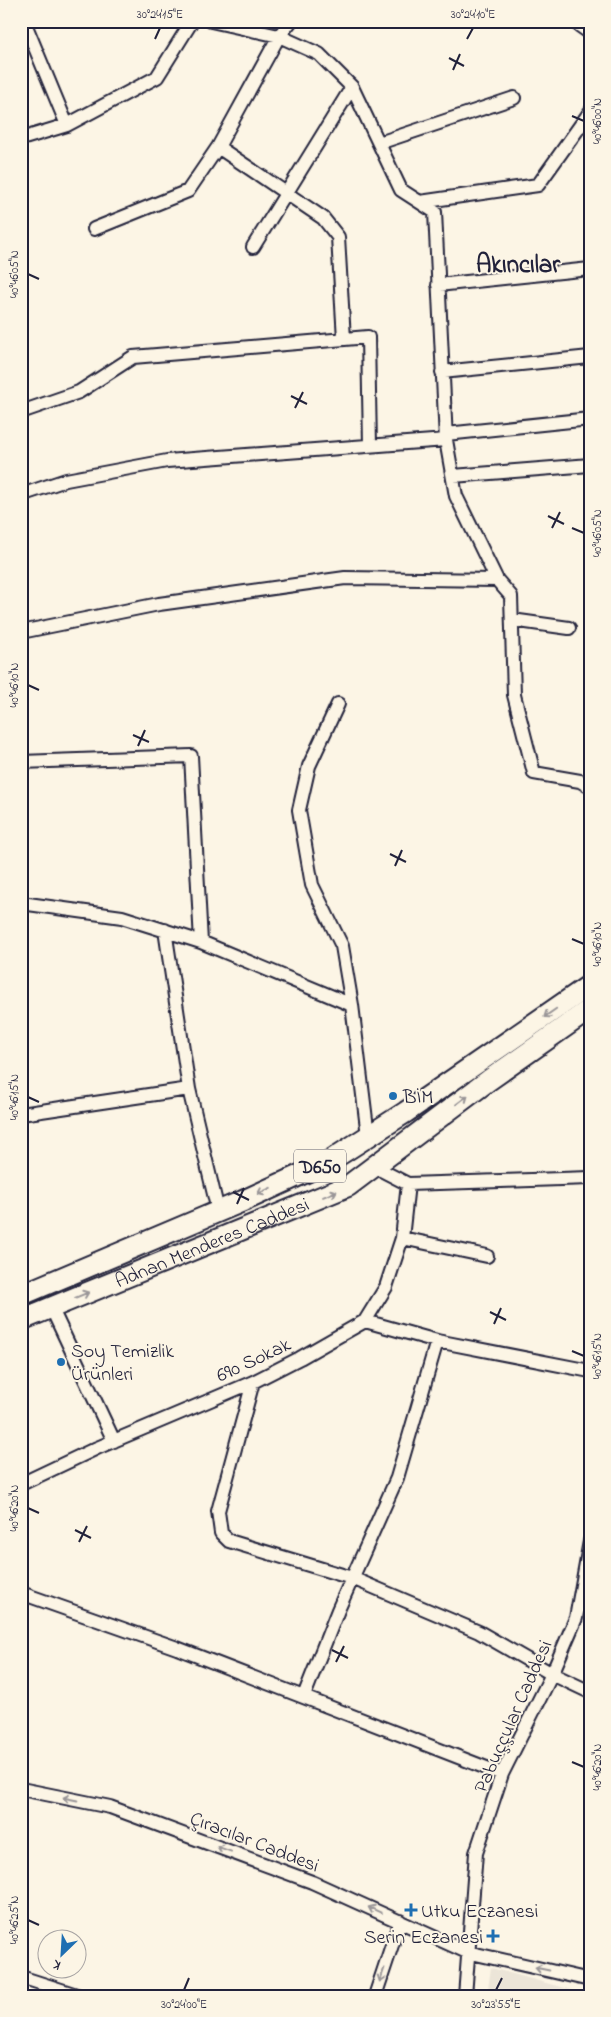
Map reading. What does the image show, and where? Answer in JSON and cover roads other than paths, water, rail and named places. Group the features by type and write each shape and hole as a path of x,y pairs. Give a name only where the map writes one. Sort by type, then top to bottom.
{"main road":[{"name":"Adnan Menderes Caddesi","path":"21,1295 328,1162 590,985"},
{"name":"Adnan Menderes Caddesi","path":"21,1320 348,1186 489,1080 590,1009"}],"street":[{"path":"24,21 67,125"},
{"path":"21,139 67,125 158,77 192,21"},
{"path":"211,21 279,36 319,54 352,88 401,190 434,212 446,437 456,496 496,580 511,596 514,695 534,773 580,781 590,788"},
{"path":"94,229 188,191 218,146 279,36 291,21"},
{"path":"572,21 590,33"},
{"path":"253,247 352,88"},
{"path":"378,143 514,98"},
{"path":"420,202 538,185 590,112"},
{"path":"218,146 323,218 338,236 344,339"},
{"path":"438,285 590,269"},
{"path":"21,412 79,392 133,357 368,337 370,446"},
{"path":"442,372 590,357"},
{"path":"21,495 66,480 167,461 370,446 590,419"},
{"path":"453,476 590,465"},
{"path":"21,632 159,604 345,578 496,580"},
{"path":"512,620 568,628"},
{"path":"338,704 309,766 299,810 312,885 342,946 352,1005 368,1136"},
{"path":"21,762 191,756 201,942"},
{"path":"21,903 122,917 165,930 201,942 352,1005"},
{"path":"165,930 189,1089 218,1211"},
{"path":"21,1114 189,1089"},
{"path":"375,1167 408,1184 590,1178"},
{"name":"690 Sokak","path":"21,1484 114,1441 253,1382 300,1358 364,1321 386,1287 402,1238 408,1184"},
{"path":"402,1238 487,1256"},
{"path":"51,1307 114,1441"},
{"path":"364,1321 437,1341 590,1371"},
{"path":"304,1696 352,1578 397,1478 437,1341"},
{"path":"253,1382 218,1511 221,1533 229,1541 352,1578 479,1632 552,1674 590,1692"},
{"name":"Pabuççular Caddesi","path":"464,1996 476,1853 502,1774 552,1674 576,1618 590,1541"},
{"path":"21,1593 177,1648 502,1774"},
{"name":"Çıracılar Caddesi","path":"21,1789 110,1807 312,1882 467,1952 590,1980"},
{"path":"374,1996 400,1921"},
{"path":"21,1977 80,1996"}],"place":[{"name":"BİM","path":"393,1096"},
{"name":"Soy Temizlik Ürünleri","path":"61,1362"},
{"name":"Utku Eczanesi","path":"411,1910"},
{"name":"Serin Eczanesi","path":"493,1936"}],"district":[{"name":"Akıncılar","path":"518,263"}]}
